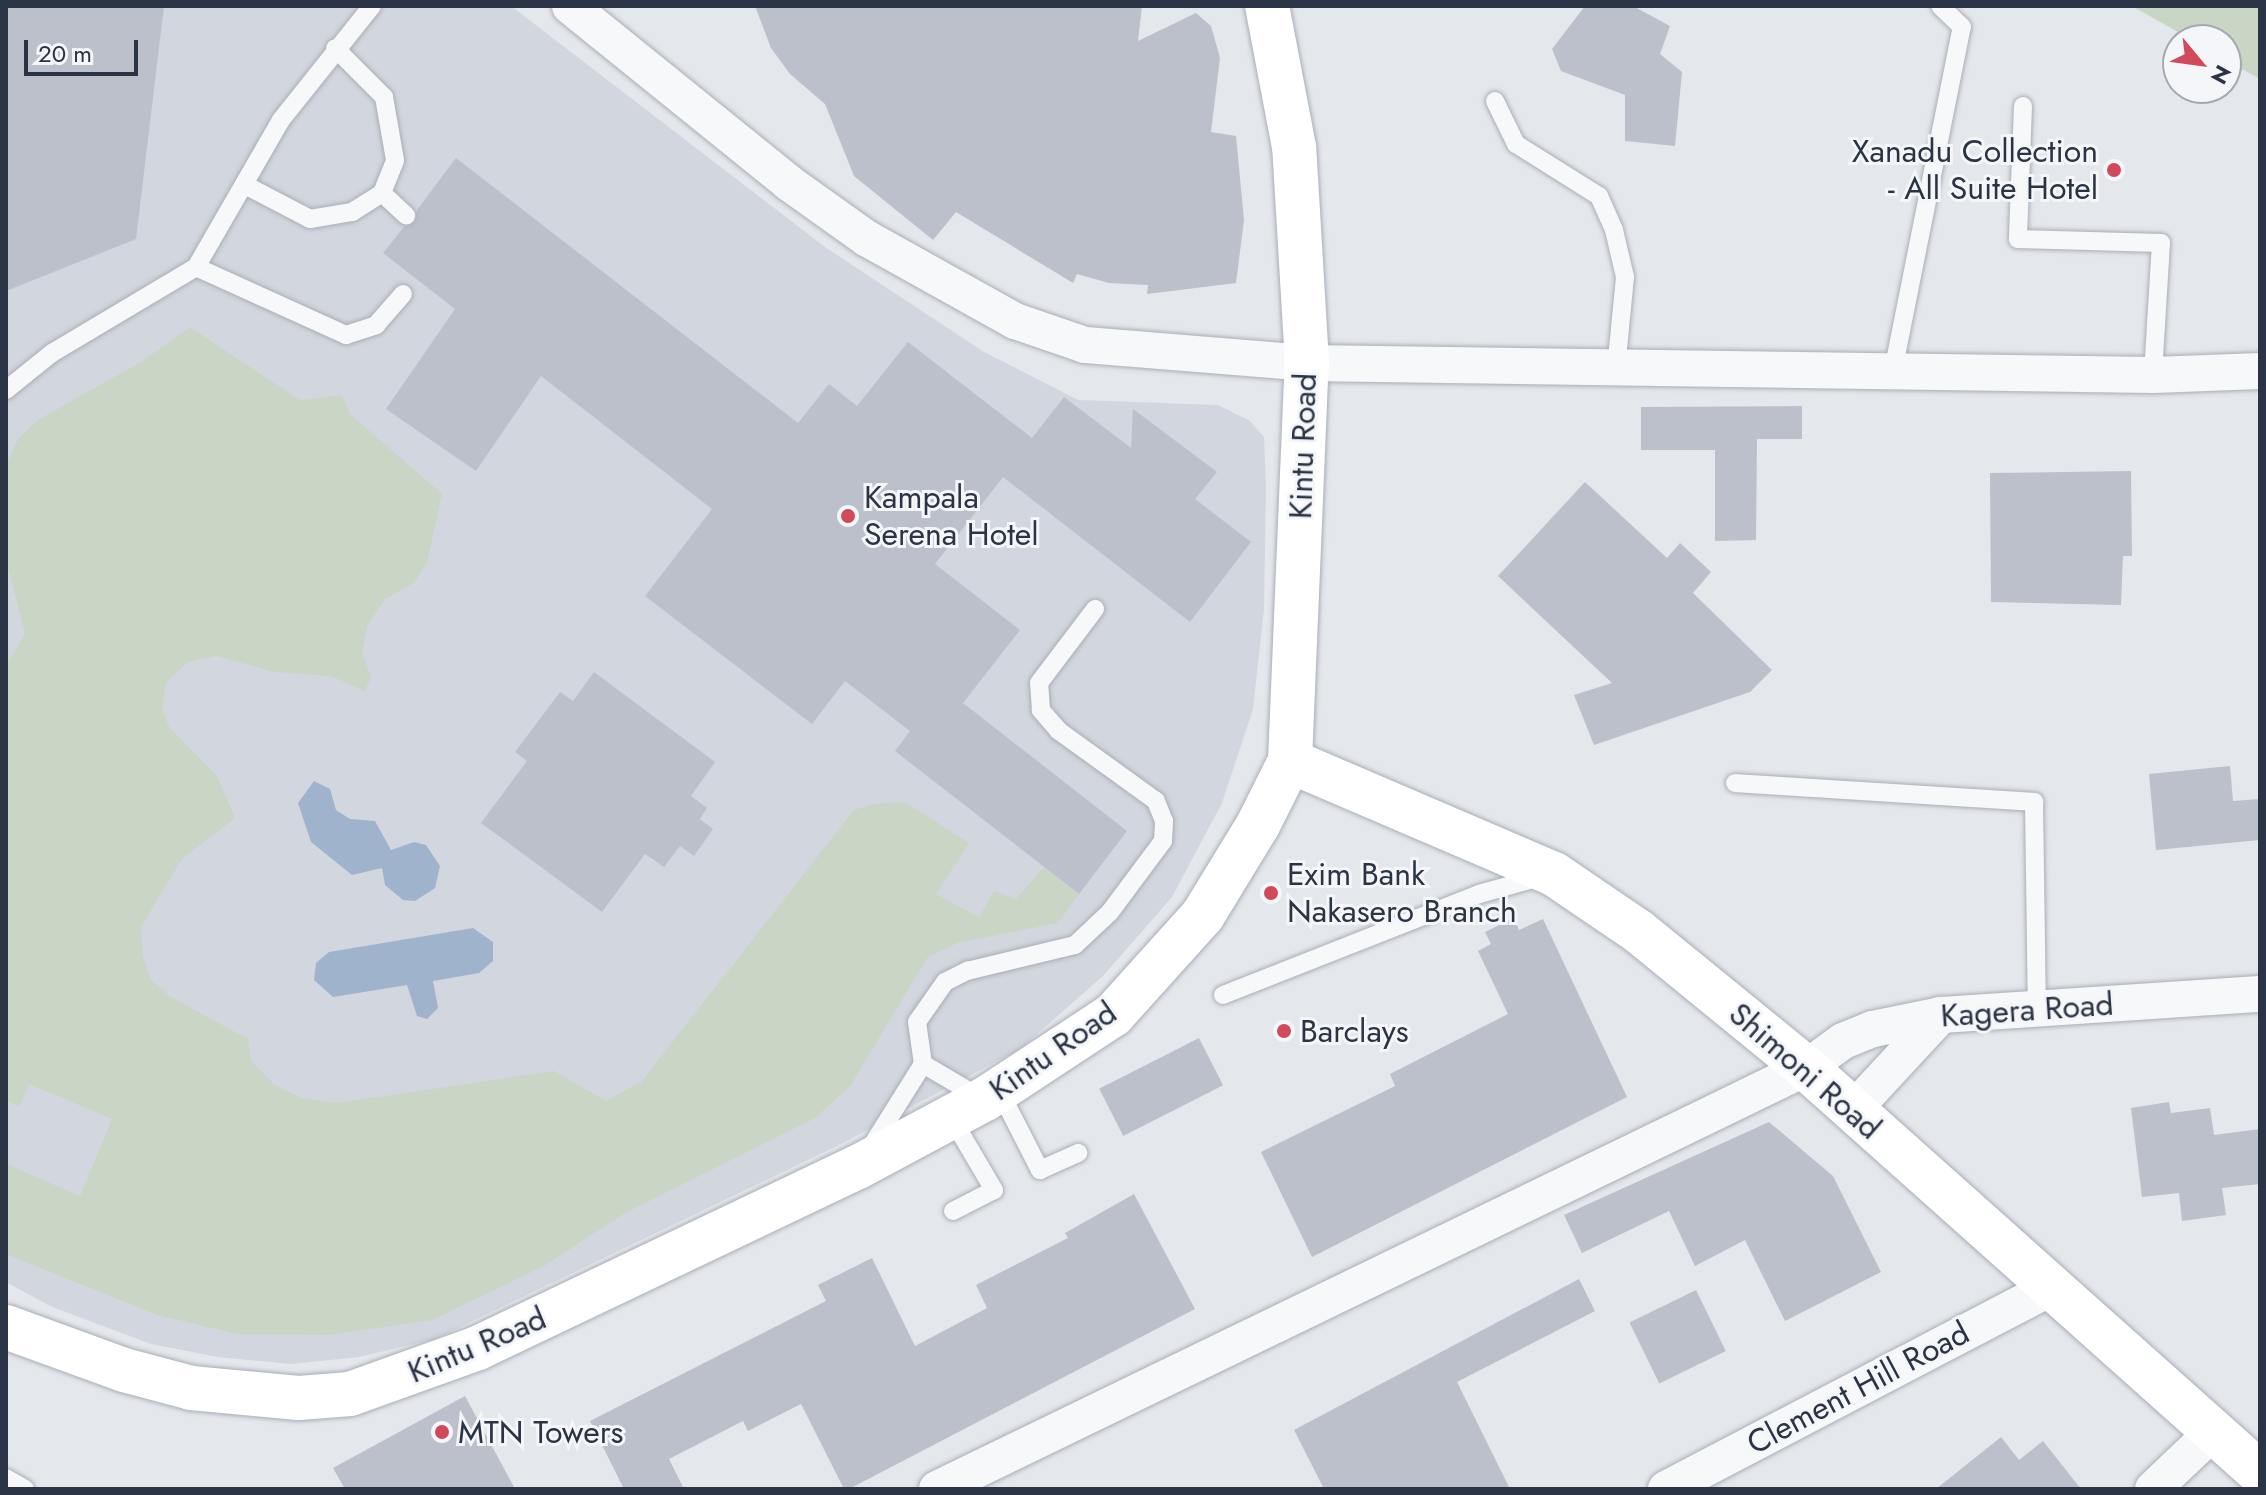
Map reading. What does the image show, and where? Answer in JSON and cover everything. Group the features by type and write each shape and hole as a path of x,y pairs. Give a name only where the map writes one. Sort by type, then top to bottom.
{"street":[{"path":"570,6 789,183 866,238 1015,321 1085,345 1129,352 1307,363 2153,375 2260,371"},
{"name":"Kintu Road","path":"6,1327 124,1370 191,1388 299,1398 350,1394 478,1348 858,1167 978,1102 1113,1015 1203,915 1258,825 1290,761 1307,363 1294,147 1267,6"},
{"name":"Shimoni Road","path":"1290,761 1554,874 1638,931 1806,1068 2211,1434 2260,1473"},
{"name":"Kagera Road","path":"937,1489 1806,1068 1843,1041 1873,1029 1941,1015 2260,994"},
{"path":"1852,1111 1941,1015"},
{"name":"Clement Hill Road","path":"1666,1489 2051,1288"},
{"path":"2153,1489 2211,1434"}],"lane":[{"path":"6,390 52,353 196,267 281,120 335,48 372,6"},
{"path":"1893,371 1962,27 1940,6"},
{"path":"245,185 310,219 352,212 382,193 395,160 384,97 335,48"},
{"path":"1495,101 1516,144 1599,196 1614,230 1625,277 1616,368"},
{"path":"2023,106 2018,239 2161,243 2153,375"},
{"path":"382,193 406,215"},
{"path":"196,267 346,335 376,325 403,294"},
{"path":"858,1167 923,1064 917,1022 945,982 967,971 1075,945 1110,912 1163,841 1164,821 1156,801 1059,731 1041,710 1039,683 1095,609"},
{"path":"1735,783 2034,802 2037,1008"},
{"path":"1223,995 1479,894 1554,874"},
{"path":"923,1064 978,1102 1040,1170 1078,1153"},
{"path":"953,1211 994,1190 978,1102"},
{"path":"6,1478 25,1489"}],"shaded area":[{"path":"6,6 511,6 825,247 984,352 1078,400 1218,405 1250,421 1264,437 1266,487 1264,609 1253,709 1222,803 1172,897 1103,976 1020,1049 841,1144 435,1339 359,1357 291,1364 218,1357 151,1344 50,1306 6,1282"}],"green space":[{"path":"2132,6 2260,6 2260,79 2242,69 2242,24 2164,24"},
{"path":"190,327 300,400 342,395 350,414 442,494 427,563 414,583 385,599 368,624 362,652 371,677 365,691 331,676 275,672 216,656 188,662 166,682 162,708 169,727 217,776 235,818 182,859 141,927 143,956 151,980 171,997 248,1039 251,1061 275,1085 301,1098 337,1103 554,1071 606,1101 641,1082 854,810 873,804 905,802 969,843 936,894 979,917 994,891 1016,899 1044,867 1079,894 1058,923 957,943 928,957 850,1086 815,1118 625,1213 544,1266 432,1320 327,1335 238,1334 157,1315 6,1254 6,1164 80,1196 112,1119 29,1084 19,1107 6,1100 6,667 25,634 6,560 6,464 18,439 38,420 141,362"}],"water":[{"path":"314,781 330,789 336,810 350,819 375,821 391,850 414,842 426,845 440,866 435,888 415,901 403,900 385,885 382,868 352,875 311,842 298,803"},
{"path":"473,928 493,942 493,961 479,973 433,981 438,1008 427,1019 417,1016 407,985 333,997 314,980 316,963 329,952"}],"building":[{"path":"6,6 164,6 136,239 6,291"},
{"path":"755,6 1142,6 1138,41 1196,13 1211,26 1220,58 1211,132 1236,136 1244,220 1236,283 1147,294 1148,285 1109,283 1077,274 1073,283 956,212 933,240 854,176 825,104 790,74 771,48"},
{"path":"1585,6 1633,6 1670,26 1660,54 1682,72 1675,146 1625,141 1625,95 1561,71 1552,49"},
{"path":"456,158 798,423 829,384 857,406 908,342 1032,438 1064,397 1131,448 1133,409 1217,472 1195,499 1251,542 1190,622 1003,477 935,564 1020,630 963,703 1127,831 1079,894 895,751 910,731 845,681 812,724 645,596 712,509 541,376 476,471 386,409 455,309 383,253 404,227 415,222 417,210"},
{"path":"1802,406 1802,439 1757,439 1756,540 1715,541 1715,450 1641,450 1641,407"},
{"path":"2131,471 2132,556 2123,556 2121,605 1991,602 1990,473"},
{"path":"1585,482 1667,558 1680,543 1711,572 1693,593 1772,670 1750,692 1594,745 1574,695 1612,683 1498,576"},
{"path":"594,672 715,762 691,796 707,808 700,819 713,829 694,856 680,846 664,867 645,854 602,912 481,823 527,761 515,752 560,692 573,701"},
{"path":"2230,766 2233,801 2260,799 2260,840 2156,850 2149,774"},
{"path":"1514,918 1519,930 1543,919 1627,1097 1312,1257 1261,1152 1395,1086 1390,1074 1508,1014 1478,951 1491,944 1485,932"},
{"path":"1199,1038 1223,1085 1123,1136 1099,1089"},
{"path":"2169,1102 2171,1113 2210,1108 2214,1135 2260,1129 2260,1184 2222,1188 2226,1215 2182,1221 2179,1193 2142,1197 2131,1108"},
{"path":"1769,1122 1833,1176 1881,1272 1785,1321 1745,1240 1695,1266 1669,1211 1582,1253 1564,1215"},
{"path":"1134,1194 1195,1309 849,1489 844,1489 801,1404 748,1431 743,1421 669,1459 684,1489 624,1489 590,1421 826,1301 818,1285 872,1258 915,1346 987,1308 976,1285 1068,1238 1065,1233"},
{"path":"1579,1279 1595,1311 1457,1382 1510,1489 1324,1489 1294,1430"},
{"path":"1696,1290 1726,1351 1659,1384 1629,1322"},
{"name":"MTN Towers","path":"465,1396 515,1489 345,1489 333,1468"},
{"path":"2001,1437 2019,1460 2043,1441 2081,1489 1936,1489"}],"place":[{"name":"Xanadu Collection - All Suite Hotel","path":"2114,170"},
{"name":"Kampala Serena Hotel","path":"848,516"},
{"name":"Exim Bank Nakasero Branch","path":"1271,893"},
{"name":"Barclays","path":"1284,1031"},
{"name":"MTN Towers","path":"442,1432"}]}
